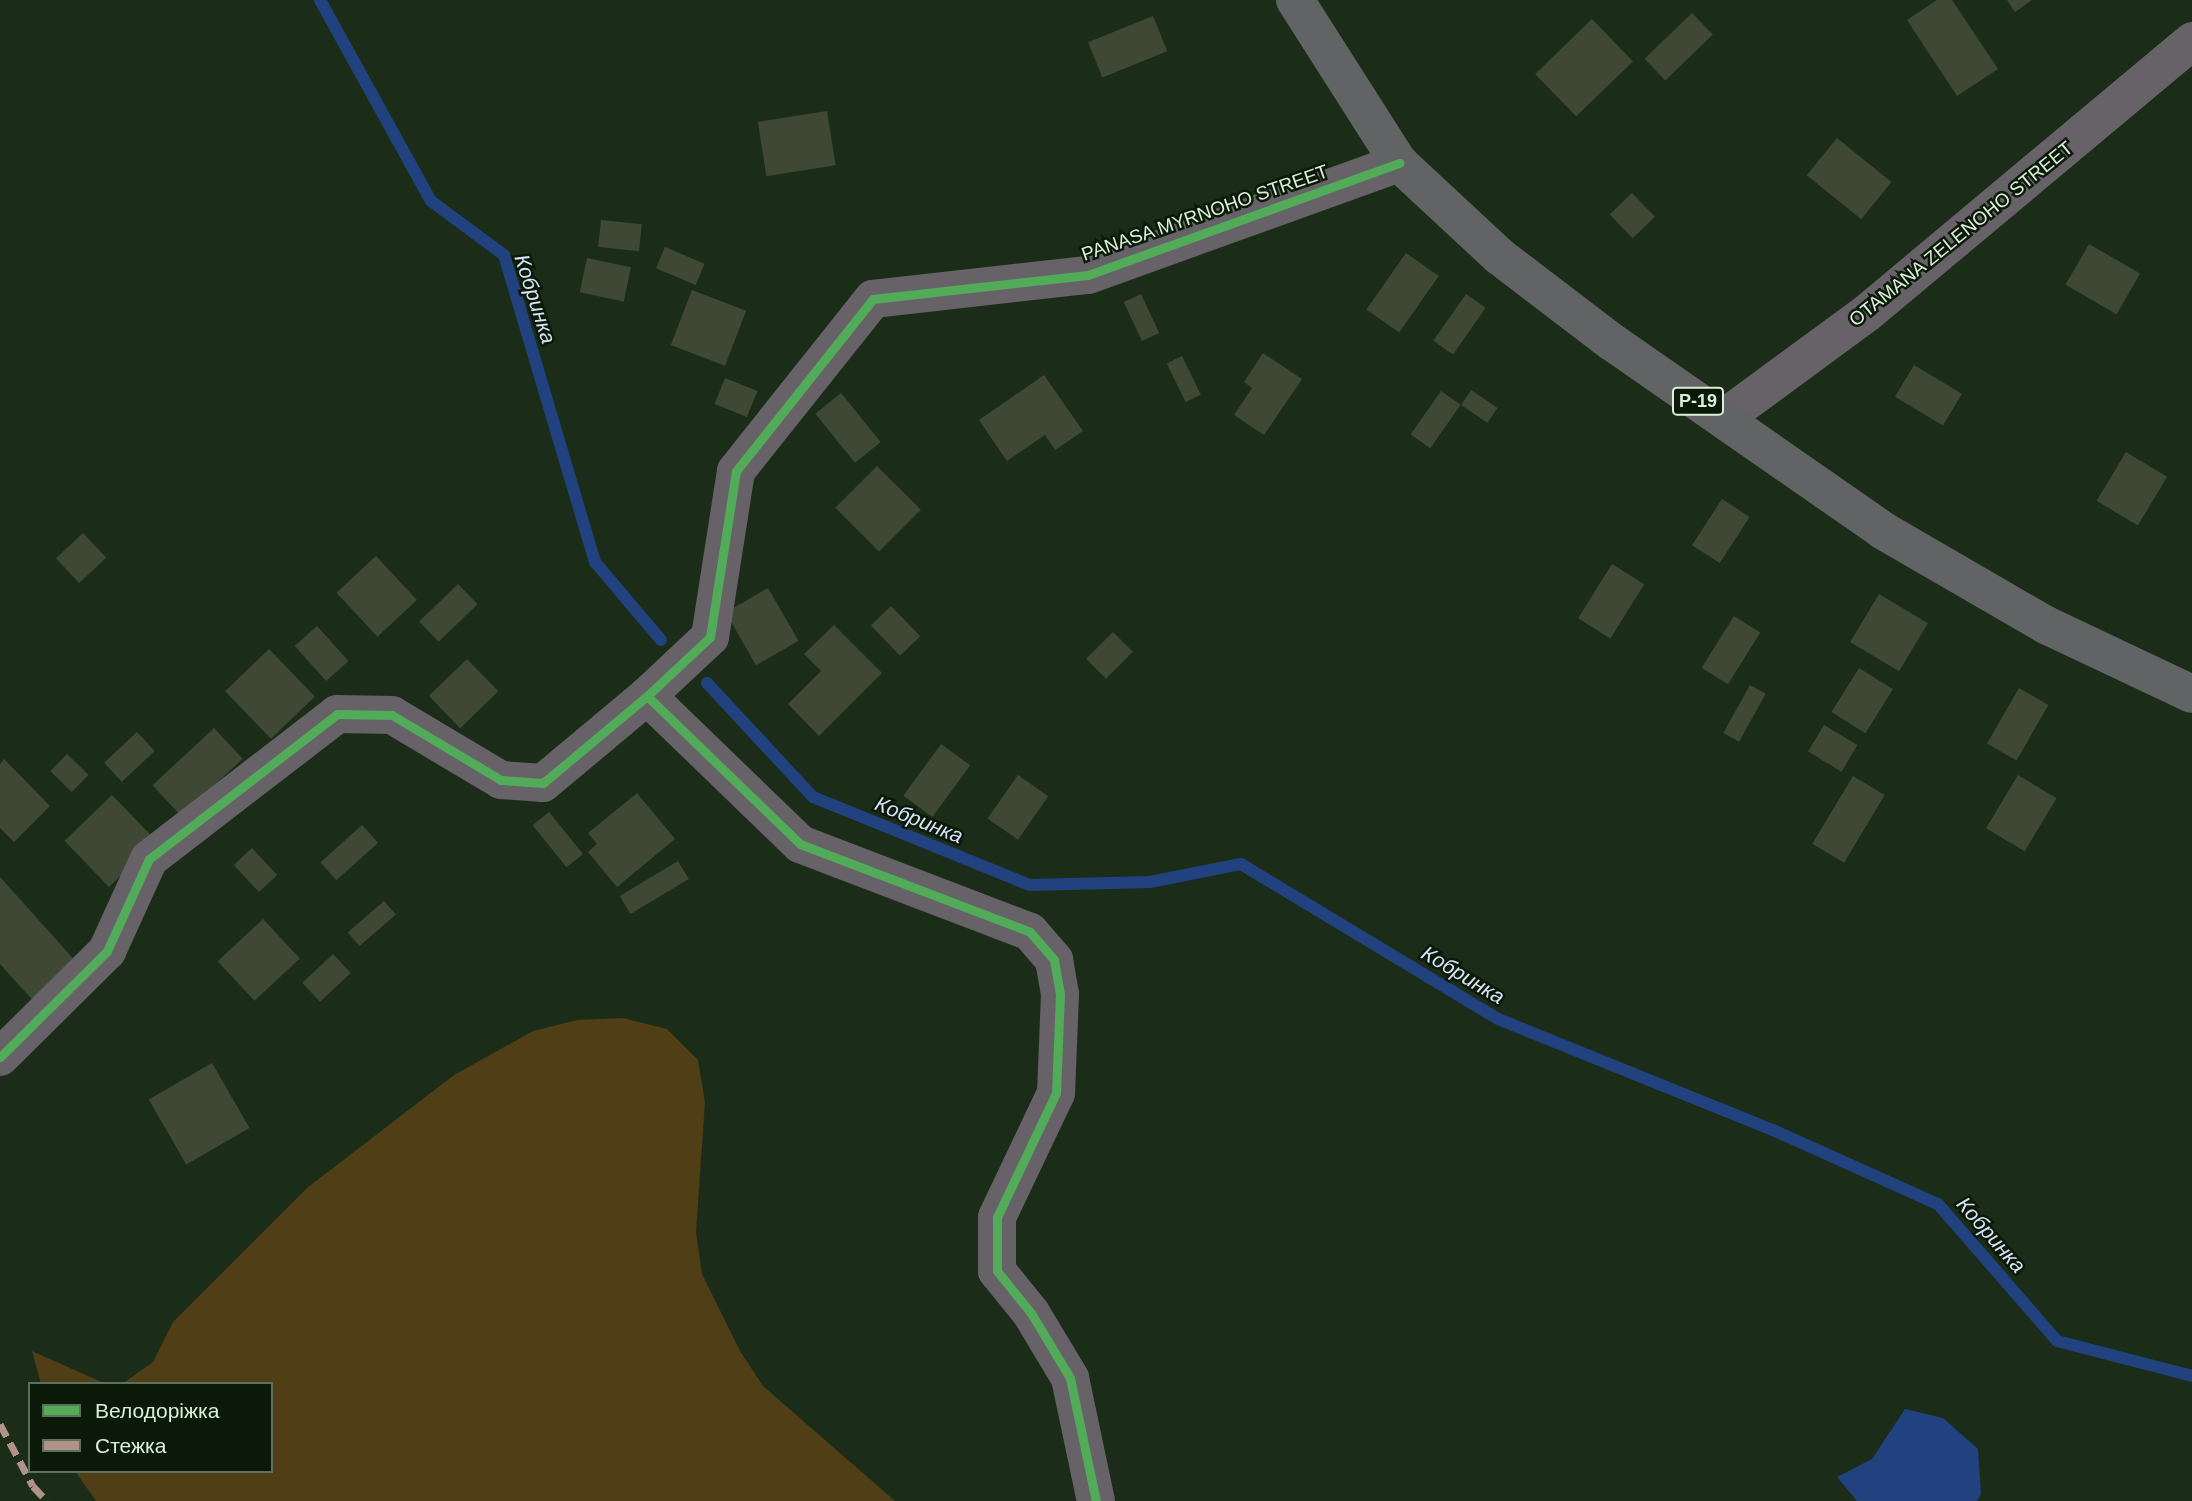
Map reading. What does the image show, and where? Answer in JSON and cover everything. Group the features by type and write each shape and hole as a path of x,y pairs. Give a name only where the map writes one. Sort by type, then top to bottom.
{"main road":[{"name":"Р-19","path":"1295,0 1399,163 1499,256 1612,342 1882,530 2046,625 2192,694"}],"street":[{"name":"OTAMANA ZELENOHO STREET","path":"1724,418 1867,313 2192,41"},
{"name":"PANASA MYRNOHO STREET","path":"0,1056 107,951 149,859 337,715 393,715 501,780 542,783 647,696 710,637 736,471 873,299 1088,275 1399,163"},
{"path":"647,696 800,844 1030,932 1054,960 1060,994 1056,1093 997,1217 997,1271 1031,1313 1070,1378 1096,1501"}],"shaded area":[{"path":"623,1018 667,1029 698,1060 705,1102 696,1232 702,1274 740,1351 763,1386 895,1501 96,1501 76,1473 273,1473 273,1382 125,1382 153,1362 173,1322 307,1188 454,1075 533,1031 577,1020"},
{"path":"32,1351 102,1382 40,1382"}],"water":[{"path":"1905,1409 1943,1418 1978,1449 1981,1494 1977,1501 1857,1501 1837,1477 1872,1459"}],"building":[{"path":"1937,0 1952,0 1998,69 1957,96 1907,20"},
{"path":"2007,0 2032,0 2015,12"},
{"path":"1692,13 1713,35 1665,80 1645,59"},
{"path":"1153,16 1167,51 1102,77 1088,42"},
{"path":"1592,19 1633,61 1576,116 1535,74"},
{"path":"827,111 836,165 766,176 758,122"},
{"path":"1837,138 1891,182 1861,219 1807,175"},
{"path":"1632,193 1655,217 1633,238 1610,215"},
{"path":"601,220 642,224 639,251 598,247"},
{"path":"2089,244 2140,273 2117,314 2066,285"},
{"path":"665,247 705,264 696,285 656,268"},
{"path":"1406,253 1439,276 1399,332 1366,310"},
{"path":"587,258 631,267 624,302 580,292"},
{"path":"692,290 746,311 725,366 671,345"},
{"path":"1141,294 1159,333 1142,341 1124,302"},
{"path":"1466,294 1486,308 1453,354 1433,341"},
{"path":"1263,353 1302,379 1264,435 1234,415 1252,388 1244,382"},
{"path":"1182,356 1201,395 1186,402 1167,363"},
{"path":"1914,365 1962,394 1943,426 1895,397"},
{"path":"1044,375 1083,431 1055,450 1045,435 1007,461 979,420"},
{"path":"725,378 757,391 747,417 715,404"},
{"path":"1471,390 1498,408 1487,423 1461,405"},
{"path":"1441,391 1461,405 1430,448 1411,434"},
{"path":"841,393 881,442 855,463 815,414"},
{"path":"2126,452 2167,477 2138,526 2097,501"},
{"path":"877,466 921,510 879,552 835,508"},
{"path":"1722,499 1750,517 1720,563 1692,545"},
{"path":"83,533 106,558 79,583 56,558"},
{"path":"376,556 417,600 377,637 337,593"},
{"path":"1612,564 1644,584 1610,638 1578,618"},
{"path":"458,584 477,604 439,642 419,622"},
{"path":"768,588 798,641 756,665 726,612"},
{"path":"1879,594 1928,623 1899,671 1850,642"},
{"path":"891,606 920,636 900,656 871,625"},
{"path":"1734,616 1760,632 1728,684 1702,668"},
{"path":"834,625 882,673 819,736 788,704 821,671 804,654"},
{"path":"317,626 348,661 326,681 295,646"},
{"path":"1113,632 1133,652 1106,679 1086,659"},
{"path":"269,649 315,696 271,739 225,691"},
{"path":"467,659 498,691 460,728 429,696"},
{"path":"1859,668 1893,689 1865,733 1831,712"},
{"path":"1750,685 1766,694 1739,742 1723,733"},
{"path":"2019,688 2048,705 2016,760 1987,743"},
{"path":"1824,725 1857,745 1841,772 1808,752"},
{"path":"214,728 243,759 181,816 153,785"},
{"path":"137,732 155,751 122,782 104,763"},
{"path":"941,744 970,765 933,817 903,796"},
{"path":"67,754 89,775 72,792 50,771"},
{"path":"4,759 50,806 14,842 0,828 0,764"},
{"path":"1018,775 1048,796 1018,840 988,818"},
{"path":"2018,775 2057,798 2025,851 1986,828"},
{"path":"1853,776 1885,795 1844,863 1812,844"},
{"path":"637,793 675,839 617,887 588,852 597,844 588,833"},
{"path":"112,795 156,841 109,887 65,841"},
{"path":"549,812 583,854 567,867 533,825"},
{"path":"362,825 378,843 336,880 320,862"},
{"path":"252,848 277,875 259,892 234,865"},
{"path":"678,861 689,879 631,914 620,896"},
{"path":"0,877 79,965 36,1004 0,964"},
{"path":"384,901 396,915 360,946 348,932"},
{"path":"263,919 300,958 254,1001 218,961"},
{"path":"333,954 351,973 320,1002 302,983"},
{"path":"212,1063 249,1128 186,1164 149,1100"}],"waterway":[{"name":"Кобринка","path":"320,0 431,201 504,255 595,562 661,640"},
{"name":"Кобринка","path":"707,683 813,797 1030,885 1150,882 1241,864 1498,1019 1773,1130 1938,1204 2057,1341 2192,1376"}],"marked path":[{"path":"0,1424 33,1486 47,1501"}],"cycle path":[{"path":"0,1057 107,951 149,859 337,714 392,715 501,780 543,783 647,696 710,637 736,471 873,299 1088,275 1399,163"},
{"path":"647,696 800,844 1030,932 1054,960 1060,994 1056,1093 997,1217 997,1271 1031,1313 1070,1378 1096,1501"}]}
